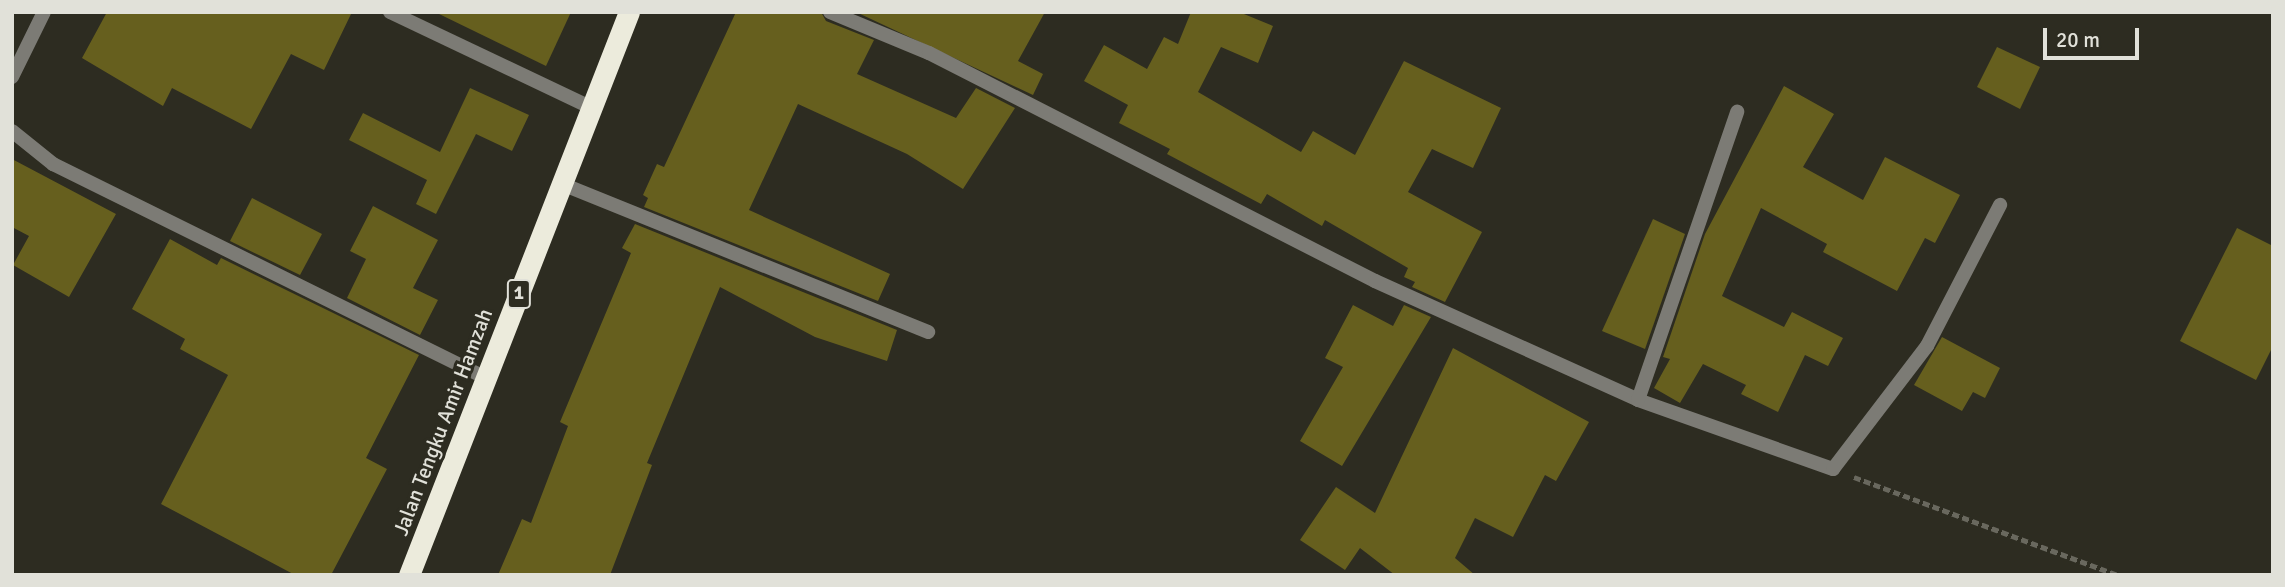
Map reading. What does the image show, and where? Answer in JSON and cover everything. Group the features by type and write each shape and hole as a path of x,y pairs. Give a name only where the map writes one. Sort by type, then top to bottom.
{"highway":[{"name":"Jalan Tengku Amir Hamzah","path":"409,575 629,12"}],"street":[{"path":"12,77 44,12"},
{"path":"390,12 592,108"},
{"path":"830,12 929,53 1375,281 1638,400 1833,469 1927,345 2000,205"},
{"path":"1638,400 1737,113"},
{"path":"12,131 53,164 486,378"},
{"path":"562,184 928,332"}],"path":[{"path":"1833,469 2117,575"}],"building":[{"path":"107,12 352,12 324,70 291,54 251,129 172,88 163,106 82,58"},
{"path":"435,12 571,12 546,66"},
{"path":"736,12 821,12 826,21 874,40 857,74 956,118 976,88 1015,108 963,189 907,154 798,104 749,210 890,274 878,301 644,207 648,198 643,195 657,164 664,167"},
{"path":"856,12 1045,12 1018,61 1043,74 1033,95"},
{"path":"1191,12 1239,12 1273,26 1258,63 1221,47 1198,92 1301,152 1313,131 1355,155 1404,61 1501,108 1473,168 1432,149 1408,192 1482,232 1445,302 1412,287 1415,282 1404,277 1408,268 1325,220 1322,226 1267,194 1261,204 1167,154 1170,149 1119,123 1128,105 1084,81 1104,45 1147,69 1164,37 1178,44"},
{"path":"1997,47 2040,67 2020,109 1977,87"},
{"path":"1784,86 1834,114 1803,167 1863,200 1885,157 1960,195 1935,243 1925,238 1897,291 1823,252 1827,244 1761,208 1722,296 1784,327 1792,312 1843,338 1828,366 1805,355 1778,412 1741,394 1746,385 1703,364 1680,403 1654,388 1670,359 1663,357 1705,234"},
{"path":"470,88 529,115 512,151 476,134 436,214 416,204 427,180 349,140 363,113 440,152"},
{"path":"12,159 116,214 69,297 13,265 29,236 12,227"},
{"path":"252,198 322,234 300,275 230,241"},
{"path":"373,206 438,240 413,288 438,300 420,335 347,298 366,259 350,251"},
{"path":"1653,219 1685,234 1645,349 1602,331"},
{"path":"635,224 897,330 887,361 815,337 720,287 647,463 652,465 610,575 498,575 522,519 531,523 568,426 560,422 631,253 622,248"},
{"path":"2237,228 2273,246 2273,346 2256,380 2180,341"},
{"path":"170,239 217,265 221,258 419,355 366,458 387,469 331,575 295,575 161,504 228,375 180,349 185,339 132,309"},
{"path":"1353,305 1393,326 1404,305 1431,317 1342,466 1300,441 1343,367 1325,358"},
{"path":"1942,337 2000,368 1985,398 1973,392 1962,411 1914,385"},
{"path":"1453,348 1589,422 1556,481 1545,475 1513,537 1475,518 1455,558 1475,575 1395,575 1360,548 1345,570 1300,540 1336,487 1375,513"}]}
